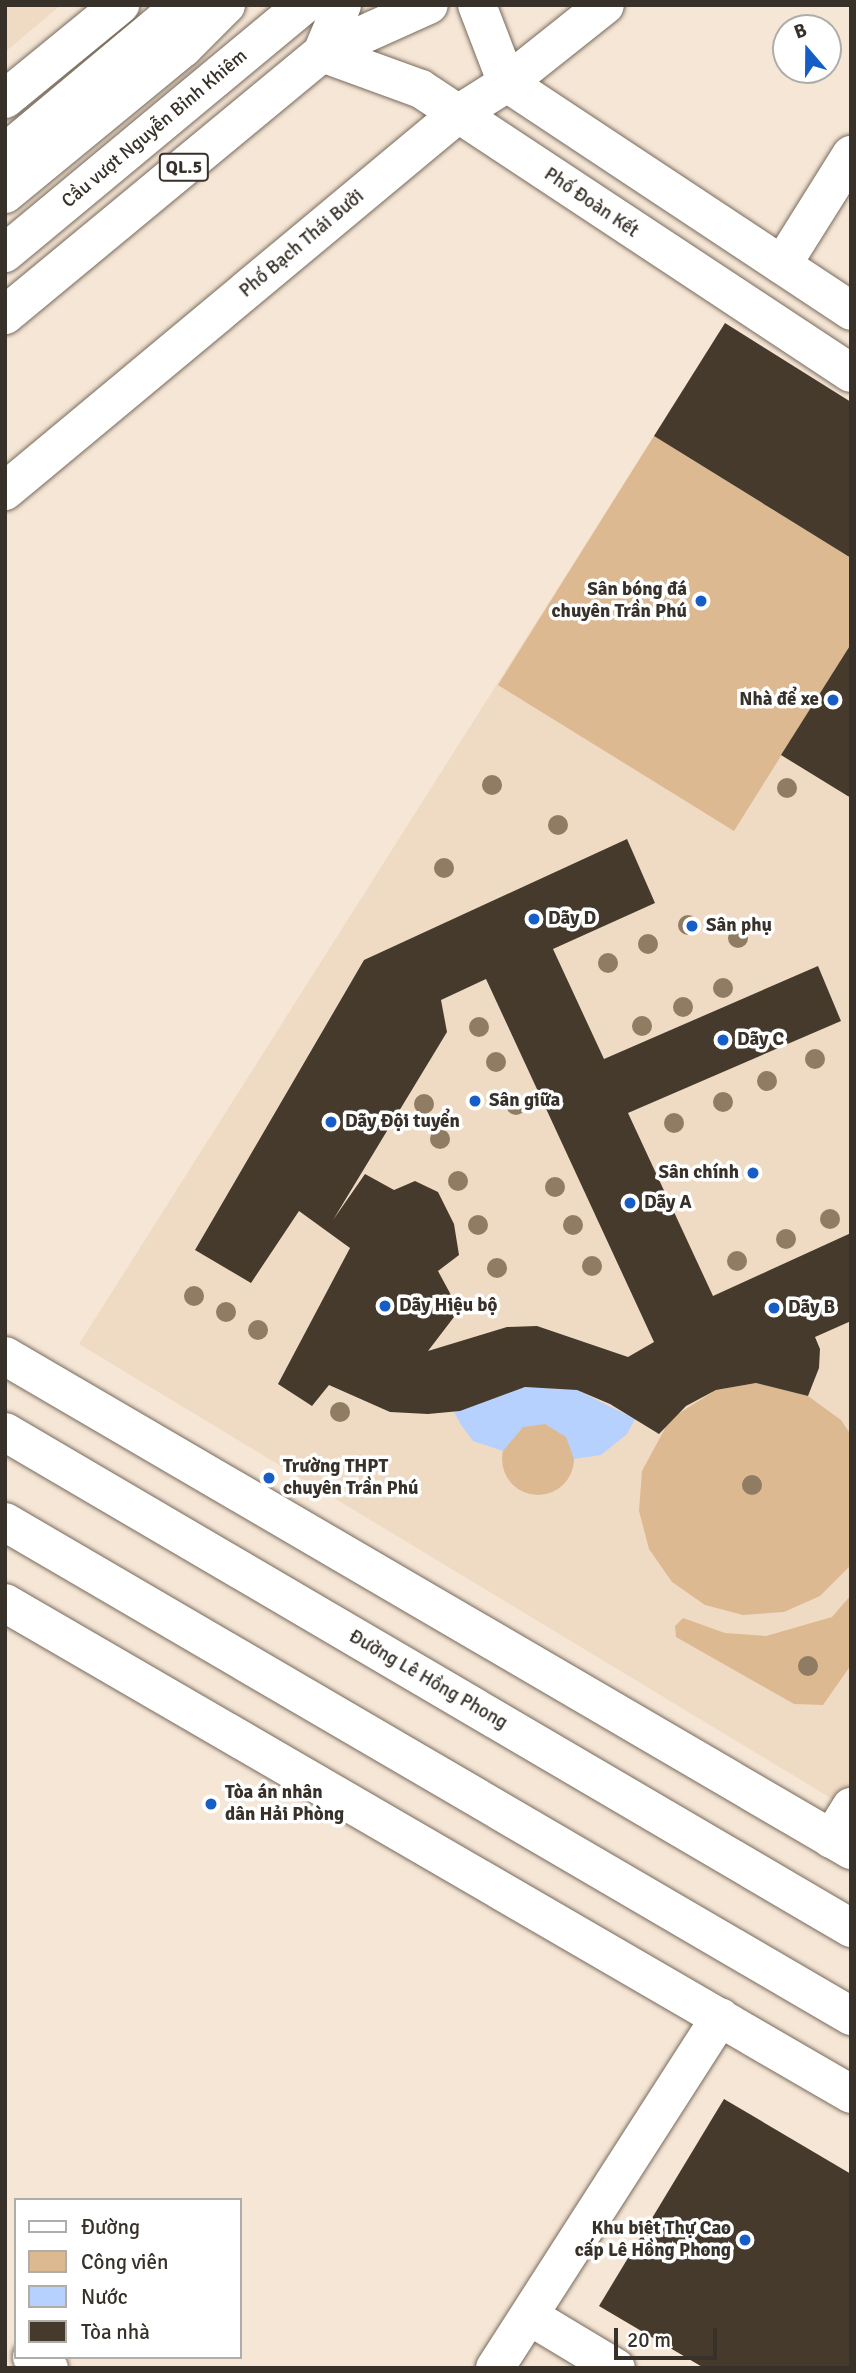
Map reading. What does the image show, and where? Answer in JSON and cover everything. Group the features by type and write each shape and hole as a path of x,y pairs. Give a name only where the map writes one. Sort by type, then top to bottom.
{"main road":[{"path":"5,99 120,5"},
{"path":"5,153 182,5"},
{"path":"5,194 183,48 226,5"},
{"name":"Cầu vượt Nguyễn Bỉnh Khiêm","path":"5,253 304,5"},
{"name":"QL.5","path":"5,314 322,53 342,5"},
{"path":"322,53 429,5"},
{"path":"477,5 507,83 851,311"},
{"name":"Phố Bạch Thái Bưởi","path":"5,491 458,114 507,83 605,5"},
{"name":"Phố Đoàn Kết","path":"322,53 421,89 851,373"},
{"path":"782,265 851,155"},
{"path":"5,1356 844,1832"},
{"name":"Đường Lê Hồng Phong","path":"5,1432 851,1928"},
{"path":"5,1522 851,2016"},
{"path":"5,1603 851,2094"},
{"path":"495,2368 531,2317 720,2017"},
{"path":"531,2317 616,2368"}],"shaded area":[{"path":"5,5 61,5 5,52"},
{"path":"654,436 851,558 851,1785 839,1803 79,1344"}],"green space":[{"name":"Sân bóng đá chuyên Trần Phú","path":"654,436 851,558 851,644 734,831 498,685"},
{"path":"756,1383 808,1396 841,1420 851,1435 851,1565 820,1596 784,1612 743,1615 705,1605 672,1582 649,1549 639,1511 642,1471 670,1419 716,1390"},
{"path":"538,1423 558,1429 568,1439 574,1459 568,1479 558,1489 538,1495 518,1489 508,1479 502,1459 508,1439 518,1429"},
{"path":"851,1595 851,1665 823,1705 794,1704 676,1637 675,1626 683,1618 725,1633 766,1636 832,1617"}],"water":[{"path":"525,1387 577,1390 635,1419 627,1434 601,1455 574,1459 566,1437 545,1424 523,1427 503,1451 473,1441 454,1412"}],"building":[{"path":"725,323 851,402 851,558 654,436"},
{"name":"Nhà để xe","path":"851,644 851,798 781,755"},
{"path":"627,839 655,903 553,949 604,1059 818,966 841,1021 628,1113 713,1296 851,1233 851,1321 815,1337 820,1349 819,1368 808,1396 756,1383 716,1390 686,1406 659,1434 610,1404 577,1390 525,1387 460,1411 428,1414 390,1412 329,1385 312,1406 278,1384 350,1248 299,1211 251,1283 195,1250 364,960","holes":["486,979 654,1342 628,1357 537,1326 507,1327 428,1351 454,1317 451,1295 438,1271 459,1255 454,1224 438,1192 415,1181 394,1190 365,1174 333,1220 447,1032 441,1000"]},
{"name":"Khu biệt Thự Cao cấp Lê Hồng Phong","path":"724,2099 851,2174 851,2368 704,2368 599,2306"}],"place":[{"name":"Sân bóng đá chuyên Trần Phú","path":"701,601"},
{"name":"Nhà để xe","path":"833,700"},
{"name":"Dãy D","path":"534,919"},
{"name":"Sân phụ","path":"692,926"},
{"name":"Dãy C","path":"723,1040"},
{"name":"Sân giữa","path":"475,1101"},
{"name":"Dãy Đội tuyển","path":"331,1122"},
{"name":"Sân chính","path":"753,1173"},
{"name":"Dãy A","path":"630,1203"},
{"name":"Dãy Hiệu bộ","path":"385,1306"},
{"name":"Dãy B","path":"774,1308"},
{"name":"Trường THPT chuyên Trần Phú","path":"269,1478"},
{"name":"Tòa án nhân dân Hải Phòng","path":"211,1804"},
{"name":"Khu biệt Thự Cao cấp Lê Hồng Phong","path":"745,2240"}]}
